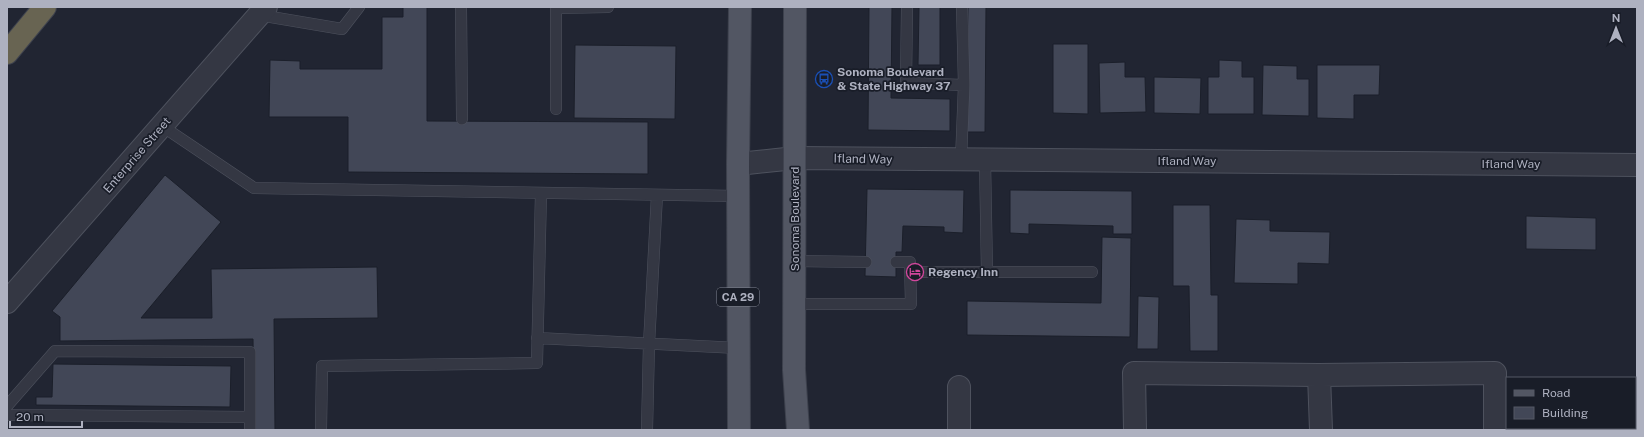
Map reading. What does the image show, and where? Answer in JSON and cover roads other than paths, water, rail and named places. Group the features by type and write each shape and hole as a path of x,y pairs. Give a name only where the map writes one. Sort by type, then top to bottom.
{"highway":[{"path":"7,53 45,7"}],"main road":[{"name":"CA 29","path":"739,430 738,164 740,7"},
{"name":"Sonoma Boulevard","path":"795,7 794,370 798,430"}],"street":[{"name":"Enterprise Street","path":"7,302 263,11"},
{"name":"Ifland Way","path":"738,164 795,158 1637,165"},
{"path":"1135,430 1134,373 1320,375 1495,373 1495,430"},
{"path":"1320,375 1321,430"},
{"path":"959,387 959,430"}],"lane":[{"path":"263,11 342,28 359,7"},
{"path":"461,7 462,120"},
{"path":"556,109 556,7 608,7"},
{"path":"907,7 906,83 964,84"},
{"path":"961,160 964,84 962,7"},
{"path":"162,126 254,188 738,196"},
{"path":"985,160 987,272"},
{"path":"321,430 322,366 537,363 541,193"},
{"path":"647,430 649,344 657,195"},
{"path":"795,261 866,262"},
{"path":"795,304 911,304 910,262 896,262"},
{"path":"911,272 1092,272"},
{"path":"537,338 738,348"},
{"path":"7,406 55,351 250,352 250,430"},
{"path":"7,416 250,417"}],"place":[{"name":"Sonoma Boulevard & State Highway 37","path":"824,79"},
{"name":"Regency Inn","path":"915,272"}]}
